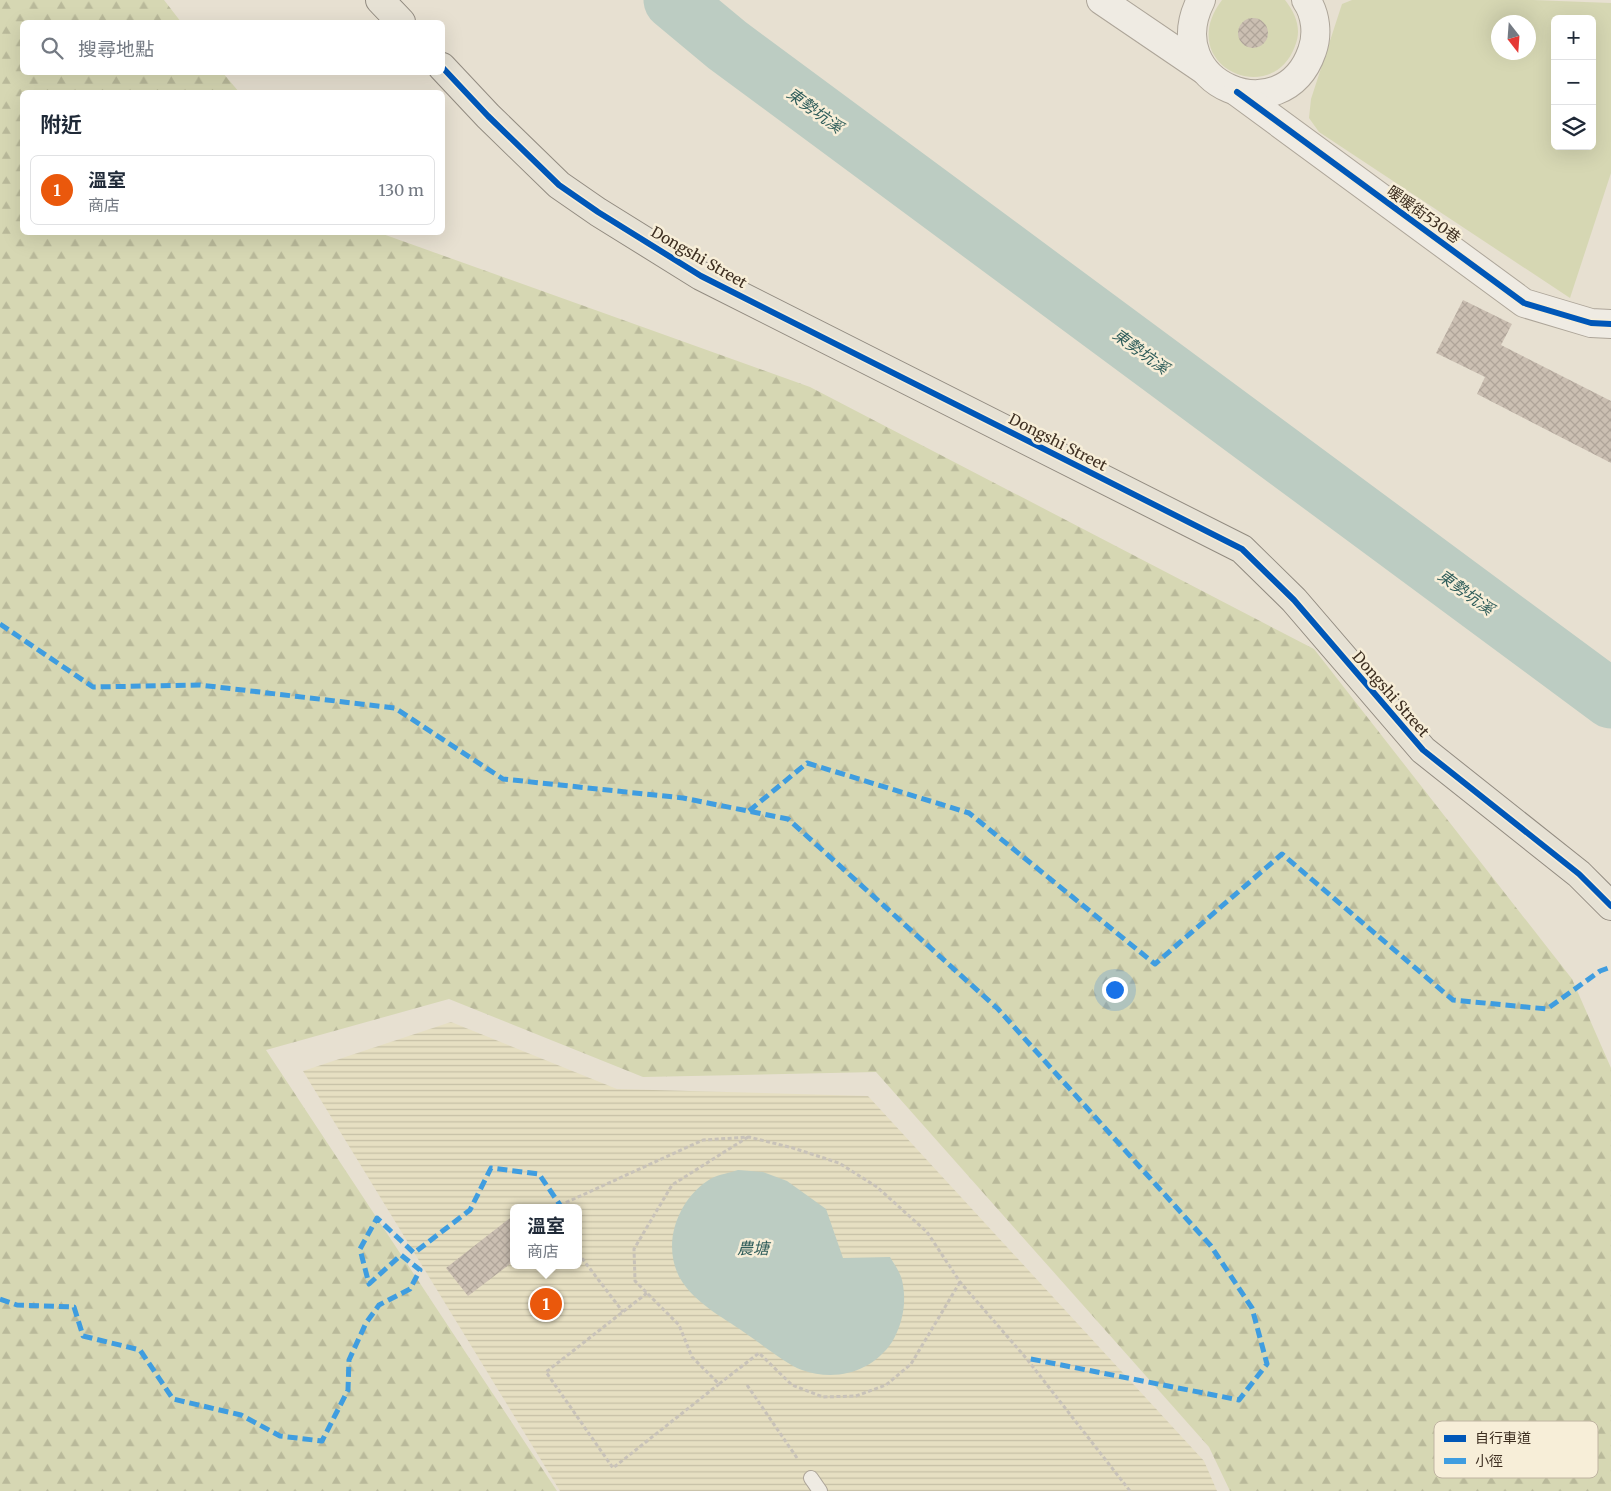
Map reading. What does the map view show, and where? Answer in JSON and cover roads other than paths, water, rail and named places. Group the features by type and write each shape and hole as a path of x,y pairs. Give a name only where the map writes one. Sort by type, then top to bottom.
{"main road":[{"path":"380,0 399,20"},
{"name":"Dongshi Street","path":"445,70 488,116 560,185 598,212 701,276 1242,549 1294,600 1424,750 1579,874 1611,906"}],"street":[{"path":"1101,0 1204,70"},
{"path":"1201,0 1194,13 1191,32 1195,52 1204,70"},
{"path":"1237,92 1257,94 1277,90 1294,80 1308,64 1314,44 1316,23 1306,0"},
{"name":"暖暖街530巷","path":"1204,70 1219,84 1237,92 1524,303 1591,323 1611,324"}],"lane":[{"path":"810,1478 820,1491"}],"water":[{"name":"農塘","path":"738,1170 763,1172 787,1181 826,1209 843,1258 890,1257 902,1280 903,1312 892,1342 874,1361 852,1372 840,1374 828,1375 802,1370 782,1359 713,1312 697,1299 683,1283 672,1255 675,1225 681,1211 689,1198 712,1178"}],"waterway":[{"name":"東勢坑溪","path":"673,0 727,45 1611,699"}],"place":[{"name":"溫室","path":"546,1304"}]}
